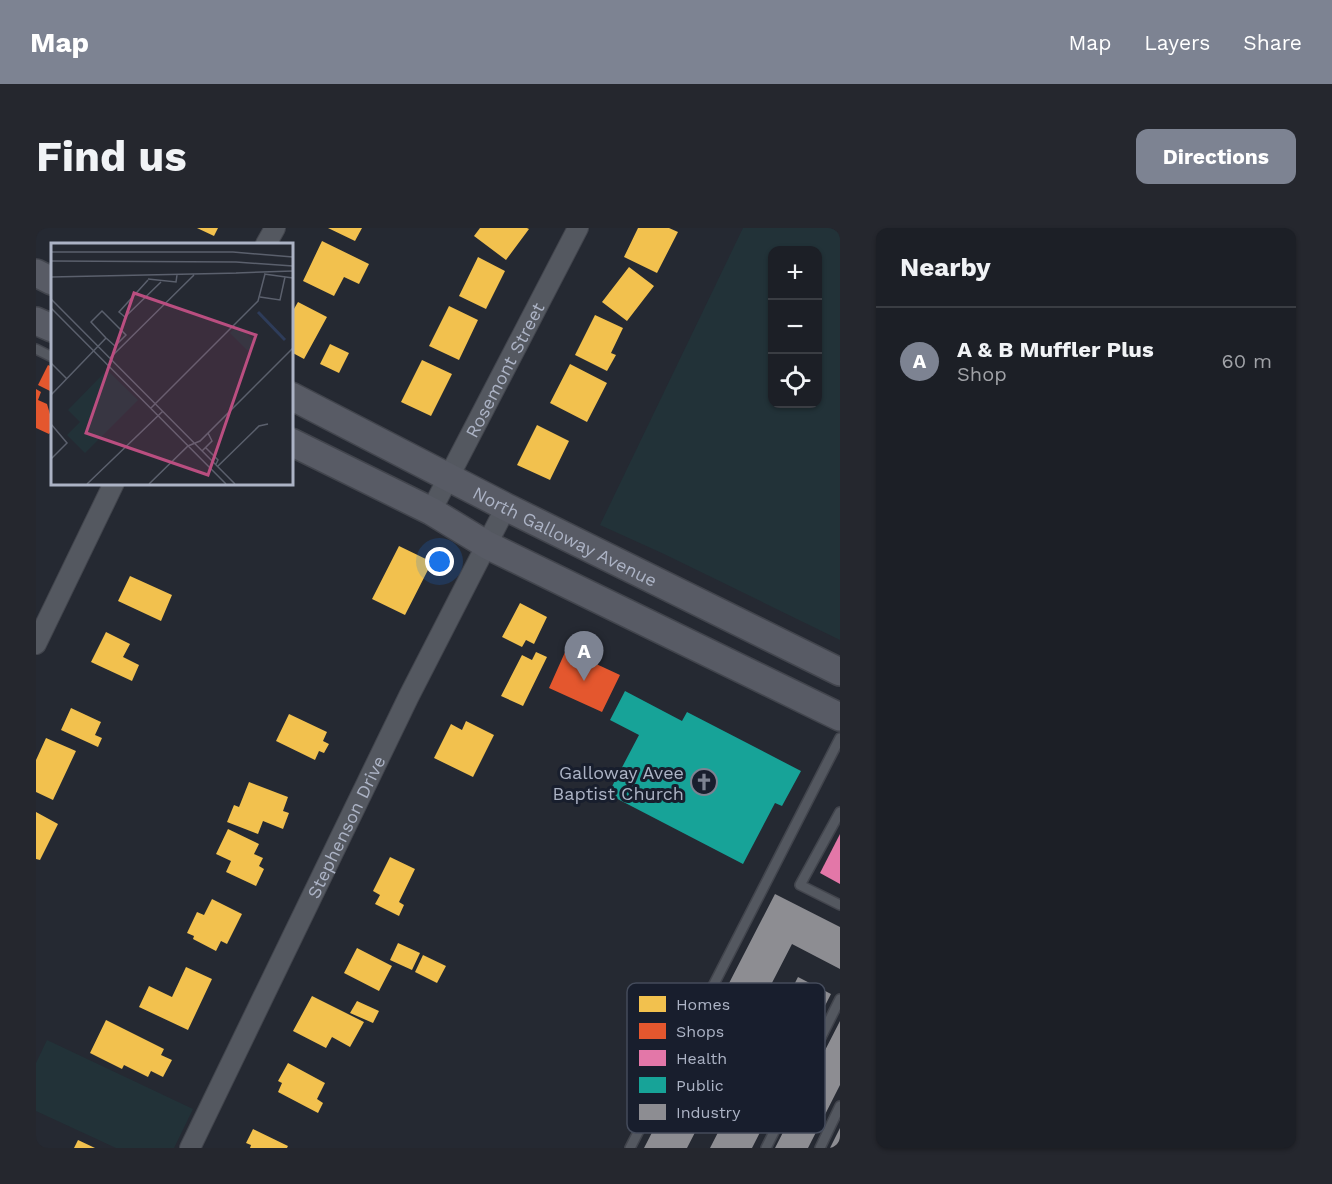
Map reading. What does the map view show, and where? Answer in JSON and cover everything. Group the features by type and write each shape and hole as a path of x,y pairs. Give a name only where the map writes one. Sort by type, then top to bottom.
{"main road":[{"path":"36,273 51,280"},
{"path":"36,321 51,328"},
{"name":"North Galloway Avenue","path":"292,397 506,507 840,672"},
{"path":"292,442 431,511 487,545 840,717"}],"street":[{"path":"266,243 274,228"},
{"name":"Rosemont Street","path":"431,511 578,228"},
{"path":"36,644 114,484"},
{"name":"Stephenson Drive","path":"190,1148 409,696 506,507"}],"lane":[{"path":"36,349 51,356"},
{"path":"715,983 840,738"},
{"path":"840,812 800,885 840,905"},
{"path":"825,1029 840,999"},
{"path":"820,1148 840,1106"},
{"path":"630,1148 638,1133"},
{"path":"766,1148 773,1133"}],"shaded area":[{"path":"743,228 840,228 840,640 600,525"},
{"path":"47,1040 193,1109 174,1148 116,1148 36,1111 36,1063"}],"building: Homes":[{"path":"197,228 218,228 214,236"},
{"path":"328,228 362,228 355,241"},
{"path":"480,228 529,229 506,260 474,236"},
{"path":"638,228 669,228 678,232 657,273 624,257"},
{"path":"322,241 369,264 359,284 344,277 334,296 303,281"},
{"path":"478,257 505,271 486,309 459,296"},
{"path":"629,267 654,286 627,321 602,302"},
{"path":"298,302 327,317 304,359 292,353 292,312"},
{"path":"449,306 478,320 459,360 429,346"},
{"path":"595,315 623,328 611,353 616,355 607,371 575,355"},
{"path":"330,344 349,353 339,373 320,364"},
{"path":"422,360 452,374 431,416 401,402"},
{"path":"570,364 607,383 587,422 550,403"},
{"path":"537,425 569,441 550,480 517,465"},
{"path":"399,546 432,562 405,615 372,599"},
{"path":"130,576 172,595 161,621 118,601"},
{"path":"520,603 547,617 534,644 526,640 522,647 502,637"},
{"path":"106,632 130,644 123,657 139,665 132,681 91,662"},
{"path":"536,652 547,657 523,706 501,696 522,655 532,660"},
{"path":"71,708 101,722 95,735 102,738 98,747 61,730"},
{"path":"289,714 327,732 323,741 329,744 324,753 319,751 315,760 276,741"},
{"path":"466,721 494,735 473,777 434,758 451,724 462,730"},
{"path":"46,738 76,751 53,800 36,792 36,760"},
{"path":"249,782 288,797 283,811 289,813 283,829 263,821 258,834 227,822 234,805 239,807"},
{"path":"36,812 58,824 40,860 36,859"},
{"path":"228,829 259,844 254,854 263,858 259,866 264,869 256,886 226,872 231,861 216,854"},
{"path":"390,857 415,869 399,902 404,905 399,916 375,904 380,895 373,891"},
{"path":"212,899 242,914 227,944 221,941 216,951 193,939 194,936 187,933 197,912 204,915"},
{"path":"398,943 420,953 412,970 390,960"},
{"path":"357,948 392,966 379,991 344,973"},
{"path":"423,955 446,966 437,983 415,972"},
{"path":"186,967 212,979 188,1030 139,1007 149,986 172,997"},
{"path":"312,996 364,1022 350,1047 332,1037 326,1048 293,1031"},
{"path":"357,1001 379,1011 373,1023 350,1013"},
{"path":"106,1020 164,1049 161,1055 172,1060 163,1077 151,1071 148,1077 124,1065 122,1069 90,1053"},
{"path":"288,1063 325,1083 317,1099 323,1103 318,1113 278,1092 282,1083 278,1081"},
{"path":"253,1129 288,1146 287,1148 250,1148 251,1145 246,1143"},
{"path":"78,1140 95,1148 74,1148"}],"building: Shops":[{"path":"48,365 51,366 51,392 38,385"},
{"path":"36,389 41,392 38,400 47,404 51,418 51,431 49,434 36,428"},
{"path":"566,650 620,675 602,712 549,688"}],"building: Health":[{"path":"840,834 840,884 820,873"}],"building: Public":[{"name":"Galloway Avee Baptist Church","path":"625,691 682,721 687,712 801,771 782,806 775,803 743,864 608,794 639,735 610,720"}],"building: Industry":[{"path":"775,894 840,927 840,969 792,944 772,983 729,983"},
{"path":"798,977 810,983 795,983"},
{"path":"825,991 831,994 825,1006"},
{"path":"840,1021 840,1085 825,1115 825,1050"},
{"path":"840,1128 840,1148 830,1148"},
{"path":"652,1133 695,1133 687,1148 644,1148"},
{"path":"718,1133 760,1133 752,1148 710,1148"},
{"path":"783,1133 816,1133 808,1148 775,1148"}],"place":[{"name":"A & B Muffler Plus","path":"584,681"},
{"name":"Galloway Avee Baptist Church","path":"704,782"}]}
